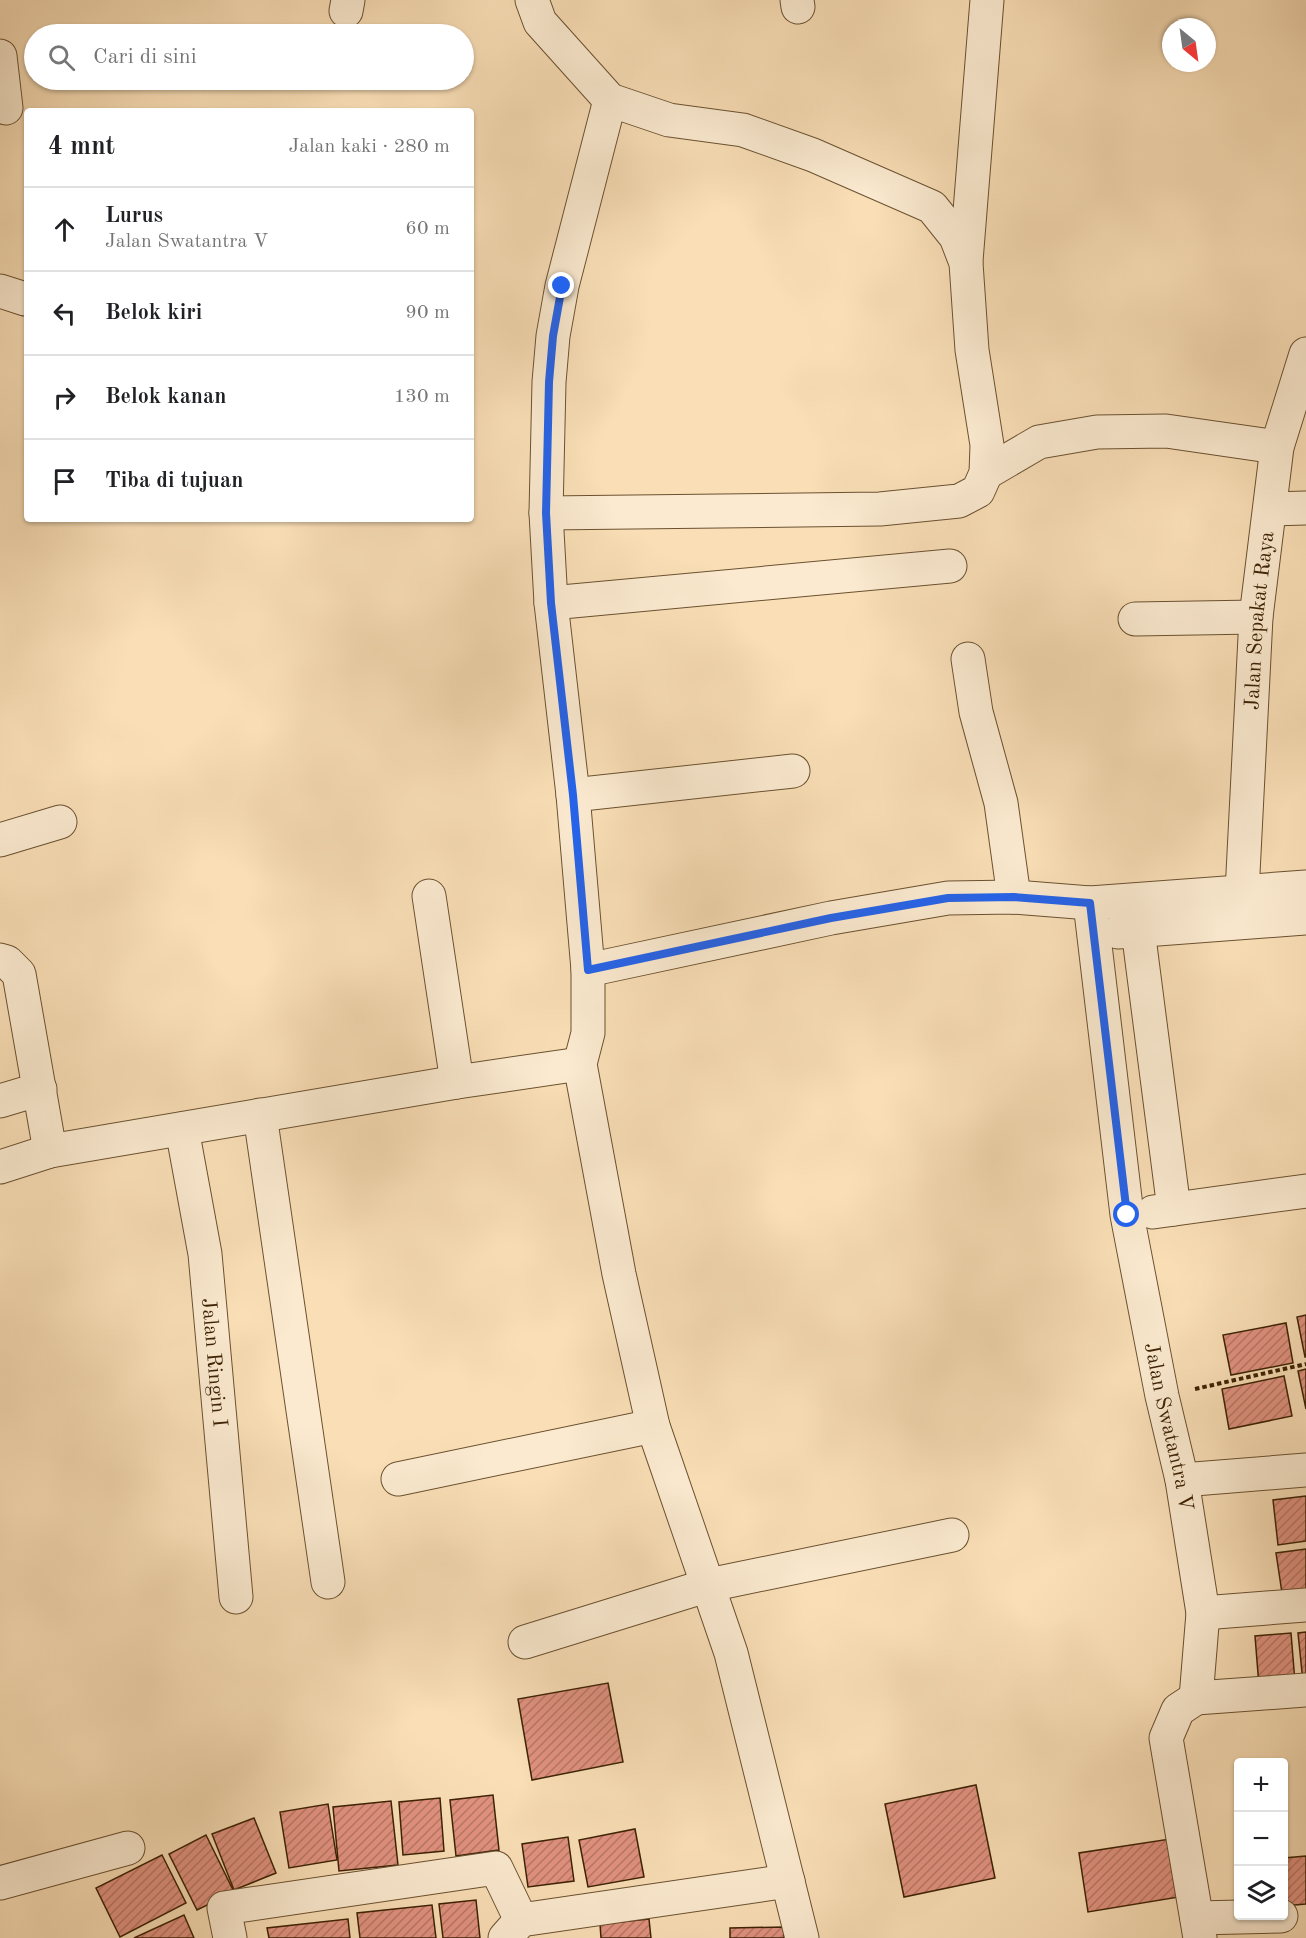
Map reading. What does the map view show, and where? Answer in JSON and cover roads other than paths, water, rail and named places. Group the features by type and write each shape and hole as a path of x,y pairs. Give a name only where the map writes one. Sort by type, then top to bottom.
{"street":[{"path":"532,0 540,22 610,100 669,120 743,130 813,155 932,207 956,237 966,263"},
{"path":"546,513 880,509 959,501 978,492 986,472 987,445 972,350 966,263 987,0"},
{"path":"0,56 6,108"},
{"path":"610,100 562,286 553,336 549,382 546,513 551,603 573,795 588,970 588,1033 580,1064 619,1274 653,1426 731,1653 802,1938"},
{"name":"Jalan Sepakat Raya","path":"1242,893 1256,617 1277,447 1306,354"},
{"path":"986,472 1039,442 1097,432 1166,431 1277,447"},
{"path":"1270,509 1306,508"},
{"path":"551,603 950,566"},
{"path":"1135,619 1256,617"},
{"path":"968,659 976,712 1001,803 1014,897"},
{"path":"573,795 793,771"},
{"path":"0,840 60,822"},
{"path":"1093,918 1242,893 1306,887"},
{"path":"429,896 457,1082"},
{"path":"588,970 831,918 948,898 1014,897 1138,930 1306,918"},
{"name":"Jalan Swatantra V","path":"1093,918 1127,1215 1162,1396 1182,1480 1203,1613 1196,1698"},
{"path":"1138,930 1174,1209"},
{"path":"0,960 8,962 19,974 50,1151"},
{"path":"0,1167 50,1151 457,1082 580,1064"},
{"path":"0,1101 40,1089"},
{"path":"260,1115 328,1582"},
{"name":"Jalan Ringin I","path":"182,1129 205,1254 236,1598"},
{"path":"1127,1215 1306,1191"},
{"path":"398,1479 653,1426"},
{"path":"1182,1480 1306,1470"},
{"path":"525,1642 709,1585 952,1535"},
{"path":"1203,1613 1306,1605"},
{"path":"1250,1920 1198,1928 1166,1738 1178,1710 1196,1698 1306,1690"},
{"path":"0,1883 128,1848"},
{"path":"231,1938 224,1908 496,1868 513,1929 788,1881"},
{"path":"1288,1915 1306,1915"}]}
